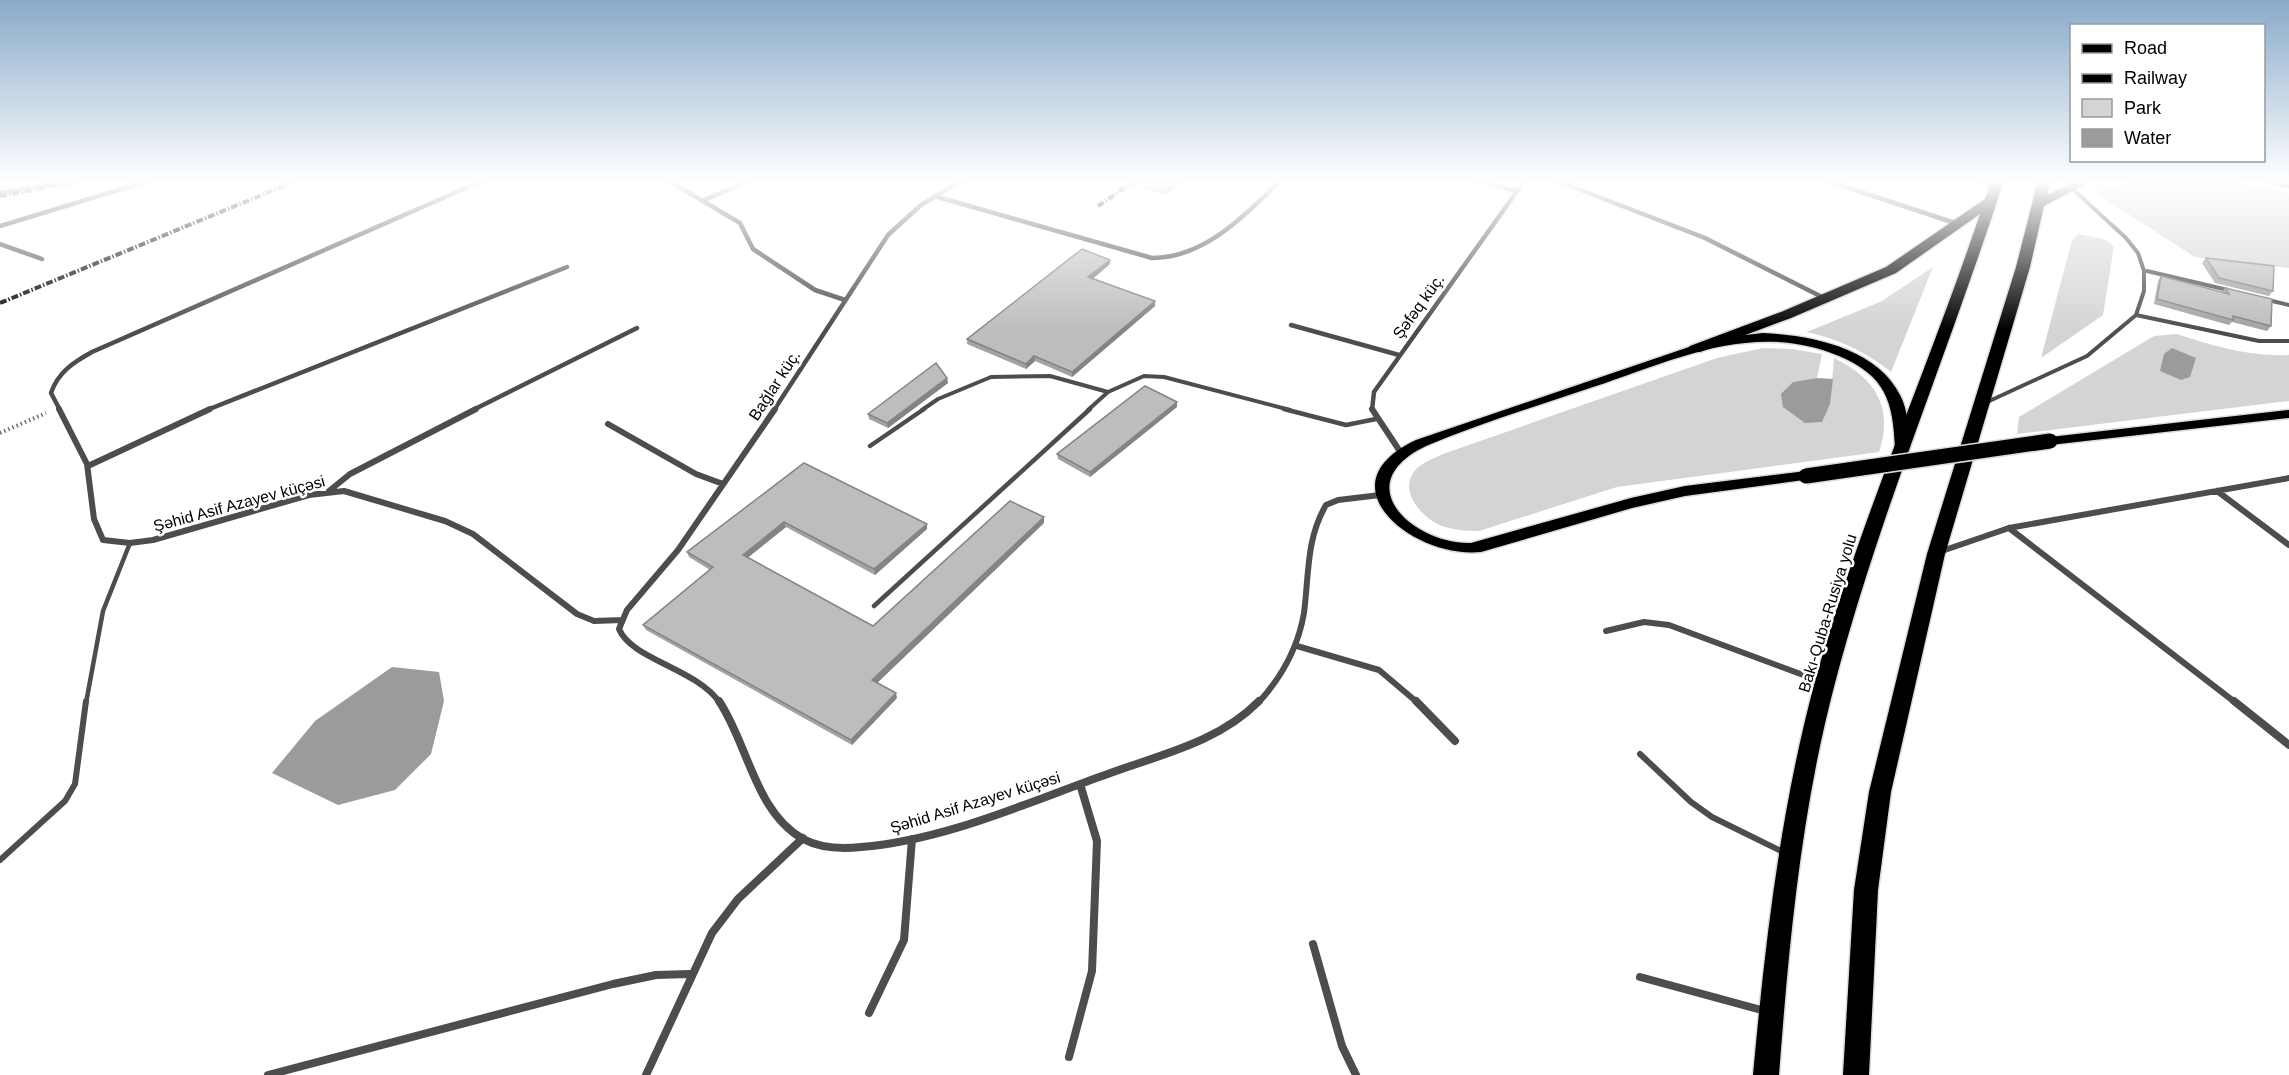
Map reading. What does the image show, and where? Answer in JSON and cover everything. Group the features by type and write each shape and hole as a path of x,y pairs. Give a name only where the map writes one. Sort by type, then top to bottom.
{"highway":[{"path":"1695,349 1826,299 1891,270 1950,230"},
{"name":"Bakı-Quba-Rusiya yolu","path":"1766,1075 1788,854 1825,683 1874,525 1980,230"},
{"path":"1857,1075 1866,890 1880,792 1936,554 1983,404 2032,230"}],"main road":[{"path":"1902,449 1899,410 1891,388 1880,376 1857,360 1825,346 1795,339 1763,337 1695,349 1442,434 1401,453 1389,465 1382,477 1380,495 1396,519 1430,541 1456,548 1481,547 1631,503 1685,491 2050,441 2289,414"}],"street":[{"name":"Şəhid Asif Azayev küçəsi","path":"370,230 92,352 71,364 54,381 51,393 80,446 88,466 93,523 103,540 130,543 153,540 329,491 358,494 445,521 473,534 577,614 594,621 622,620 619,629 623,639 630,646 698,681 718,700 737,734 767,799 781,821 803,838 830,846 862,848 912,839 1080,784 1191,744 1223,729 1251,711 1288,664 1297,646 1305,605 1309,543 1319,516 1326,505 1338,500 1380,495"},
{"path":"747,230 749,243 753,249 815,290 845,300"},
{"name":"Bağlar küç.","path":"622,620 678,550 759,434 893,230"},
{"path":"1052,230 1152,258 1169,258 1186,254 1224,230"},
{"name":"Şəfəq küç.","path":"1376,419 1372,410 1374,392 1489,230"},
{"path":"1685,230 1705,238 1826,299"},
{"path":"0,244 42,259"},
{"path":"88,466 216,406 567,267"},
{"path":"1291,325 1399,355"},
{"path":"329,491 350,474 399,447 637,328"},
{"path":"1376,419 1401,453"},
{"path":"608,423 696,474 723,484"},
{"path":"1936,554 1988,533 2010,528 2289,478"},
{"path":"2217,491 2289,545"},
{"path":"2010,528 2049,562 2226,692 2289,745"},
{"path":"1606,630 1644,622 1670,625 1825,683"},
{"path":"1297,646 1379,670 1402,687 1455,741"},
{"path":"1069,1057 1092,971 1097,841 1080,784"},
{"path":"646,1075 690,974 711,933 738,899 803,838"},
{"path":"869,1013 904,940 909,903 912,839"},
{"path":"1313,944 1342,1046 1356,1075"},
{"path":"268,1075 613,984 656,975 690,974"},
{"path":"1640,977 1771,1012"}],"lane":[{"path":"1983,404 2087,356 2136,315 2141,306 2147,271 2138,250 2119,230"},
{"path":"2147,271 2235,292"},
{"path":"2258,297 2289,305"},
{"path":"2136,315 2240,338 2289,341"},
{"path":"870,446 938,399 991,377 1050,376 1108,392"},
{"path":"874,606 1108,392 1144,376 1164,376 1346,425 1376,419"},
{"path":"0,860 65,801 75,784 89,678 103,611 130,543"},
{"path":"1640,754 1691,802 1712,817 1788,854"}],"path":[{"path":"0,433 58,408"}],"green space":[{"path":"2153,230 2289,230 2289,268 2195,257"},
{"path":"2078,234 2104,239 2114,246 2103,315 2041,358 2072,240"},
{"path":"1933,267 1891,372 1852,347 1807,332 1882,301"},
{"path":"2177,334 2232,350 2289,355 2289,401 2017,434 2019,417 2154,336"},
{"path":"1763,348 1791,349 1822,354 1817,378 1793,382 1830,404 1834,358 1860,375 1878,396 1882,408 1883,436 1879,452 1617,487 1479,531 1456,529 1435,523 1422,512 1412,498 1409,483 1414,471 1443,454 1717,358"}],"water":[{"path":"2172,348 2196,358 2190,377 2181,380 2160,371 2164,354"},
{"path":"1817,378 1833,379 1830,404 1822,422 1805,423 1783,407 1781,394 1793,382"},
{"path":"392,667 439,672 444,701 431,754 395,790 338,805 272,773 315,721"}],"building":[{"path":"1082,249 1110,260 1088,277 1155,301 1072,372 1034,356 1026,364 967,339"},
{"path":"2206,258 2274,266 2273,291 2219,278"},
{"path":"2161,276 2229,294 2225,288 2272,299 2271,326 2233,316 2233,320 2157,299"},
{"path":"936,363 947,378 887,423 868,414"},
{"path":"1145,386 1177,402 1090,472 1057,454"},
{"path":"804,463 927,524 874,569 784,522 743,555 873,626 1010,501 1044,517 872,680 896,693 851,740 643,625 713,567 687,552"}],"railway":[{"path":"0,303 176,230"}]}
